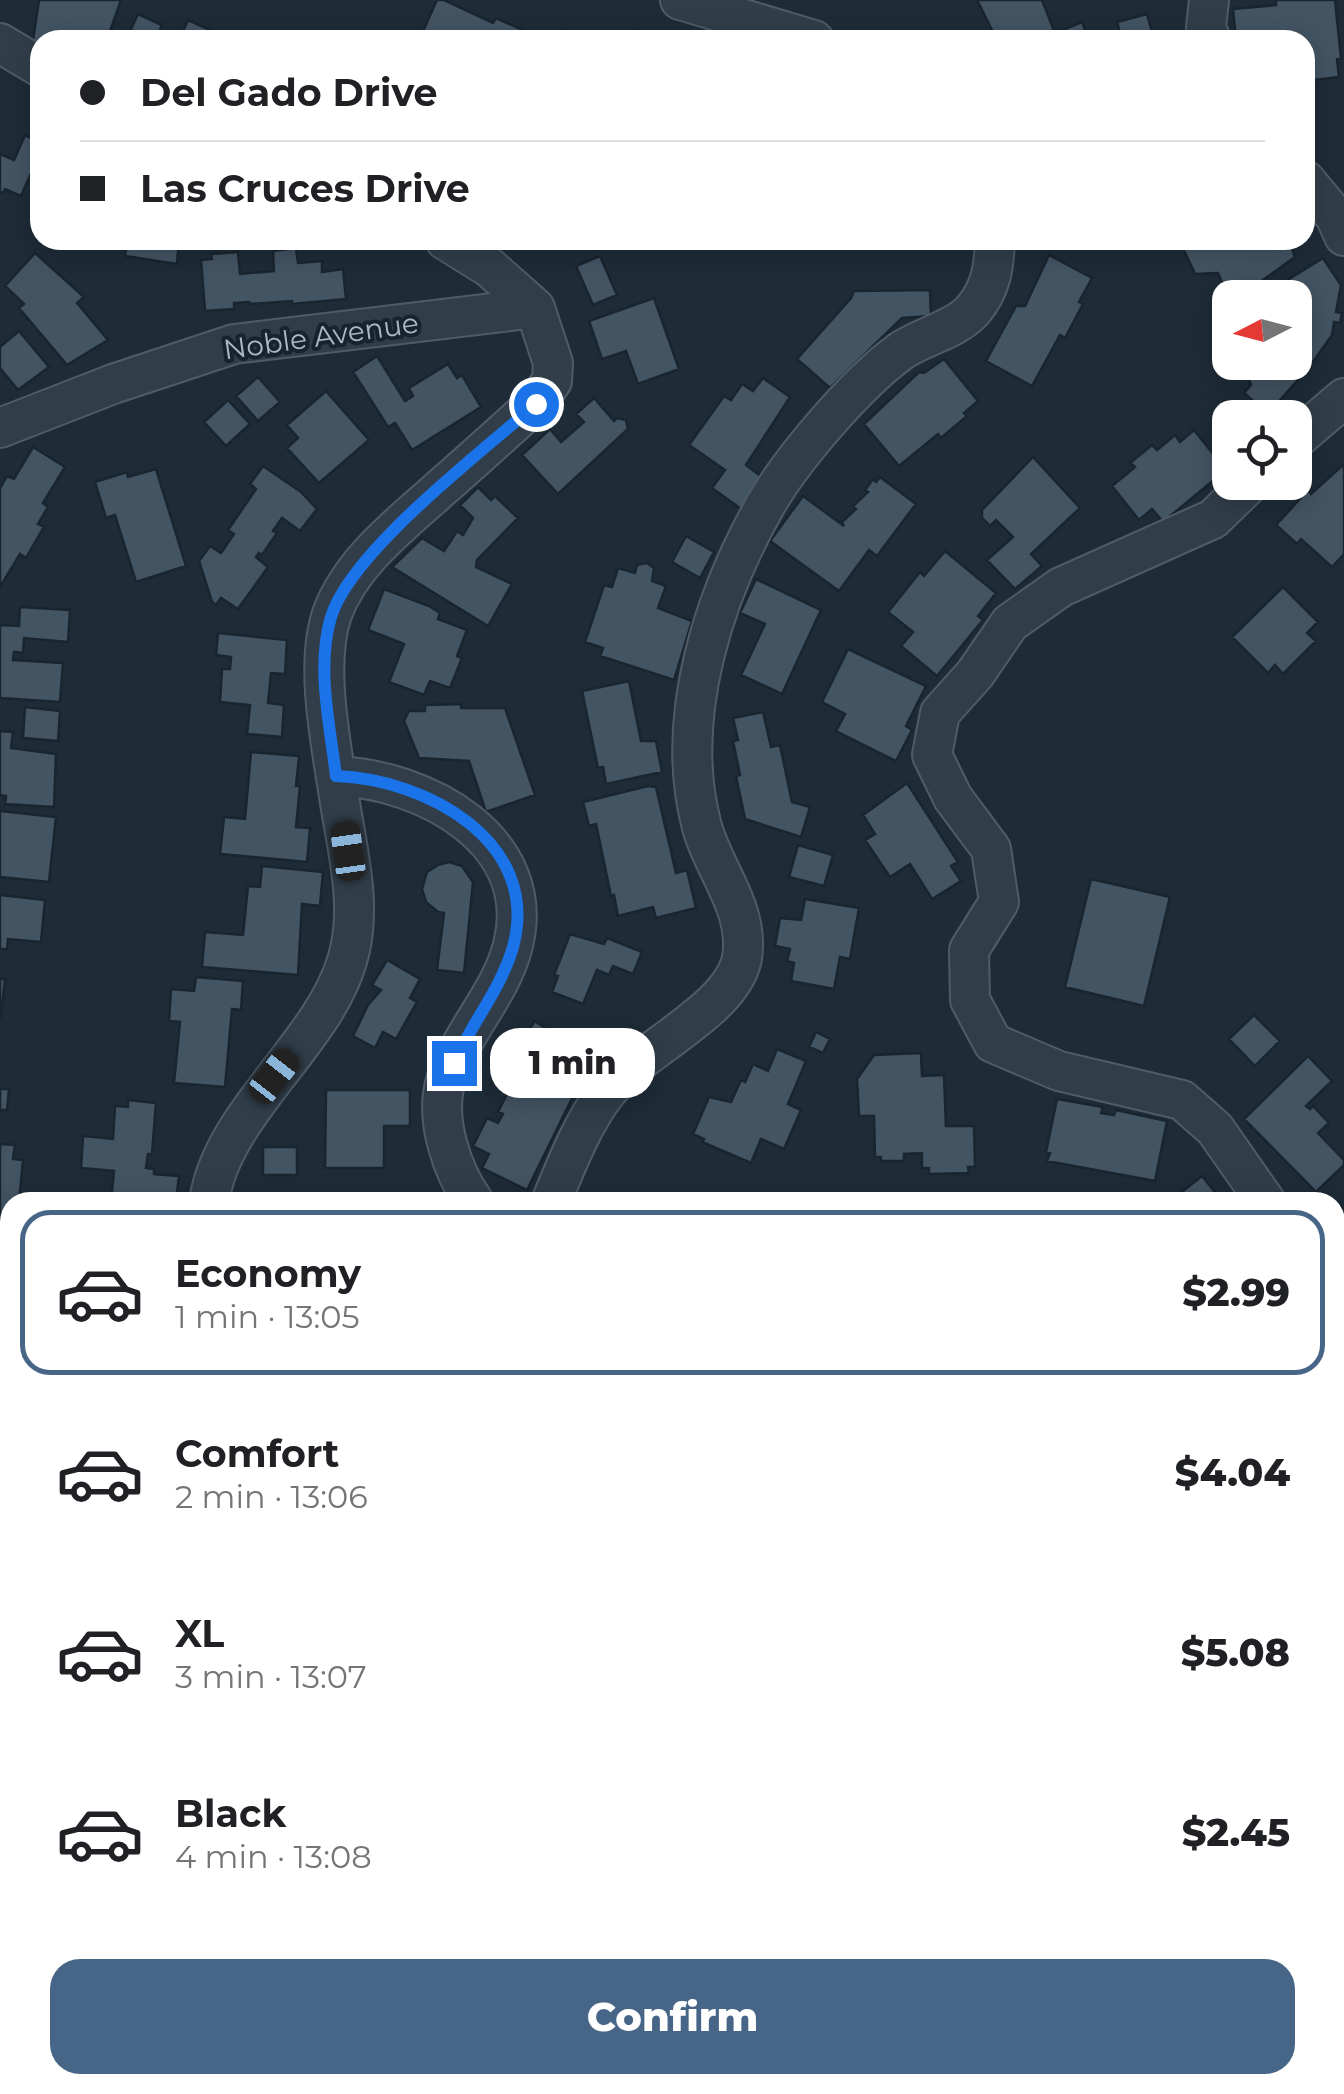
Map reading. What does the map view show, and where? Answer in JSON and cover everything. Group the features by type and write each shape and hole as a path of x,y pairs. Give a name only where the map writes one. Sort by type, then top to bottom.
{"street":[{"path":"680,0 780,30"},
{"path":"1207,30 1208,0"},
{"path":"0,43 30,61"},
{"path":"1315,192 1344,236"},
{"path":"212,1192 222,1161 274,1076 314,1026 348,960 353,889 328,711 326,656 331,617 347,582 377,547 536,404 552,381 553,363 535,308 490,268 461,250"},
{"path":"555,1192 577,1142 605,1094 632,1066 711,1006 734,980 742,957 742,929 733,894 701,825 693,780 692,731 713,631 735,567 768,502 808,447 870,378 904,349 970,313 986,292 995,250"},
{"name":"Noble Avenue","path":"0,428 112,384 234,344 535,308"},
{"path":"1312,425 1344,398"},
{"path":"1233,500 1213,519 1061,587 1010,623 975,674 940,713 932,756 953,798 991,849 999,902 968,950 970,1000 993,1043 1059,1071 1182,1100 1215,1128 1259,1192"},
{"path":"336,776 369,777 401,785 457,815 499,852 511,882 518,913 514,944 504,973 462,1043 445,1083 444,1124 454,1164 469,1192"}],"building":[{"path":"39,0 121,0 110,30 35,30"},
{"path":"437,0 444,0 493,23 496,18 523,30 424,30"},
{"path":"977,0 1042,0 1054,30 992,30"},
{"path":"1276,0 1335,0 1339,77 1315,80 1315,30 1235,30 1233,9 1276,5"},
{"path":"138,14 162,25 160,30 131,30"},
{"path":"1147,14 1151,30 1119,30 1117,22"},
{"path":"188,20 210,30 184,30"},
{"path":"1082,22 1085,30 1062,30"},
{"path":"25,135 30,137 30,176 21,196 5,189 0,192 0,154 14,160"},
{"path":"126,250 178,250 177,264 125,256"},
{"path":"296,250 298,263 322,261 322,272 343,269 346,299 292,304 234,303 234,309 205,311 201,260 212,259 211,254 238,252 240,274 274,271 273,251"},
{"path":"1184,250 1293,250 1295,257 1263,280 1221,280 1218,273 1195,274"},
{"path":"35,253 84,297 77,303 108,340 67,365 19,308 24,304 5,286"},
{"path":"1049,255 1092,278 1065,338 1060,335 1032,386 986,361 1016,306 1025,306"},
{"path":"600,256 617,295 593,305 576,266"},
{"path":"1323,258 1341,285 1336,312 1342,313 1340,323 1334,322 1332,335 1312,363 1312,280 1289,279"},
{"path":"930,290 931,316 902,318 830,388 797,359 854,291"},
{"path":"654,298 679,369 638,384 626,351 602,359 589,321"},
{"path":"19,331 49,367 18,390 0,368 0,347"},
{"path":"377,356 405,401 413,396 409,388 448,364 457,378 462,375 481,407 412,450 395,423 388,427 353,372"},
{"path":"944,359 978,401 941,438 938,434 899,466 864,424 919,372 924,373"},
{"path":"258,377 280,402 258,421 236,396"},
{"path":"763,378 790,397 746,465 766,480 744,511 712,488 725,470 689,445 724,396 731,400 742,384 753,391"},
{"path":"1249,380 1298,380 1280,400 1252,400 1244,393 1251,385"},
{"path":"326,391 369,440 319,483 287,448 298,438 287,425"},
{"path":"594,398 614,421 626,420 628,429 558,494 522,455 550,429 561,442 584,422 576,414"},
{"path":"228,400 250,424 226,446 204,422"},
{"path":"1194,430 1212,452 1212,482 1163,522 1152,509 1139,520 1112,486 1135,467 1130,463 1152,445 1157,450 1175,435 1180,442"},
{"path":"33,447 65,467 43,503 48,507 38,524 44,527 26,558 20,554 0,587 0,488 7,476 14,479"},
{"path":"1033,457 1080,508 1031,554 1042,566 1015,589 987,560 1013,537 996,520 990,526 982,518 982,510"},
{"path":"1344,464 1344,554 1332,567 1301,539 1297,544 1276,525 1299,500 1312,500 1312,493"},
{"path":"263,466 301,492 317,509 300,531 282,518 273,531 277,533 262,555 256,557 268,567 238,609 221,598 216,605 199,561 210,546 221,553 234,534 228,530 256,489 250,484"},
{"path":"156,469 186,566 136,582 115,515 106,518 95,482 127,472 128,477"},
{"path":"880,477 916,504 877,556 869,550 839,591 770,541 803,496 844,526 842,522 856,509 853,506 868,492 865,490 873,479 876,482"},
{"path":"478,487 491,500 495,496 518,518 477,560 476,567 512,584 488,626 392,567 422,538 444,551 457,531 463,535 473,518 460,505"},
{"path":"686,536 714,552 700,578 672,562"},
{"path":"945,551 996,593 978,616 983,620 937,676 901,646 913,632 888,612 920,572 924,576"},
{"path":"647,563 654,568 652,581 666,586 658,608 692,621 674,680 600,656 603,648 585,642 604,585 612,587 618,568 635,573 637,565"},
{"path":"756,579 821,610 782,694 741,675 765,624 740,613"},
{"path":"1283,587 1318,622 1307,633 1316,641 1283,674 1275,665 1268,673 1232,637"},
{"path":"384,589 429,606 440,613 438,619 467,630 457,656 462,658 450,688 430,681 424,695 389,682 404,644 368,630"},
{"path":"20,607 70,610 68,642 24,638 23,653 14,652 13,660 63,663 60,702 0,698 0,625 19,626"},
{"path":"218,633 287,640 285,674 271,673 268,703 284,705 282,737 247,734 250,705 220,702 222,669 230,669 231,657 216,655"},
{"path":"848,649 926,686 906,726 912,730 896,761 836,731 845,714 822,702"},
{"path":"629,681 641,741 656,741 662,772 606,784 603,767 598,768 582,691"},
{"path":"461,704 461,708 505,708 535,795 486,812 469,761 419,758 404,721 409,711 425,711 425,705"},
{"path":"25,707 60,711 58,741 23,738"},
{"path":"763,712 771,747 780,745 792,802 810,807 801,837 745,819 736,776 740,775 733,718"},
{"path":"0,731 13,732 11,748 56,754 54,807 5,804 6,796 0,795"},
{"path":"251,752 299,756 296,827 310,828 307,862 220,854 224,817 245,819"},
{"path":"907,783 958,862 951,866 961,881 932,899 910,864 890,877 865,840 875,834 863,815"},
{"path":"656,787 676,873 687,870 696,908 656,918 653,907 618,916 596,824 589,826 583,802"},
{"path":"0,811 56,817 49,882 0,877"},
{"path":"798,845 833,855 824,886 789,877"},
{"path":"449,862 462,866 473,882 464,973 437,970 444,913 426,902 422,889 427,872"},
{"path":"262,866 323,872 320,906 302,904 298,975 202,967 205,932 243,935 248,886 260,887"},
{"path":"1091,879 1170,897 1144,1006 1065,987"},
{"path":"0,895 45,900 41,942 8,939 7,949 0,949"},
{"path":"805,899 859,908 850,959 840,957 834,989 791,981 794,963 787,961 790,949 775,946 780,918 801,920"},
{"path":"570,934 604,944 607,938 642,952 633,974 613,966 609,975 597,970 583,1004 552,992 558,976 554,975"},
{"path":"387,960 420,979 410,998 417,1002 396,1039 383,1032 375,1048 353,1036 368,1005 381,990 372,985"},
{"path":"196,977 243,981 241,1010 232,1009 225,1087 174,1083 180,1022 169,1021 171,989 194,991"},
{"path":"0,979 5,979 1,1017 0,1017"},
{"path":"1254,1015 1280,1041 1255,1066 1229,1039"},
{"path":"535,1021 566,1043 557,1057 583,1076 527,1190 482,1168 489,1154 473,1146 487,1118 498,1123 503,1114 498,1112 508,1092 513,1095 517,1086 525,1090 533,1075 509,1058"},
{"path":"816,1032 830,1039 823,1053 809,1047"},
{"path":"777,1049 806,1061 788,1104 801,1110 784,1149 761,1139 751,1163 702,1142 704,1139 693,1134 709,1097 731,1102 753,1064 768,1071"},
{"path":"921,1053 922,1076 944,1075 946,1126 974,1126 975,1167 968,1167 969,1173 929,1174 929,1168 922,1168 922,1153 904,1154 904,1161 881,1161 881,1157 875,1157 874,1116 859,1116 857,1079 874,1055"},
{"path":"1308,1056 1332,1081 1306,1106 1313,1106 1329,1123 1318,1133 1344,1160 1344,1165 1316,1192 1244,1119"},
{"path":"0,1089 9,1089 7,1110 0,1110"},
{"path":"326,1090 410,1090 410,1126 384,1126 384,1168 325,1168"},
{"path":"1057,1099 1103,1107 1101,1113 1114,1115 1116,1110 1167,1121 1155,1181 1047,1161"},
{"path":"128,1100 156,1103 152,1154 148,1154 146,1168 154,1169 154,1174 179,1176 177,1192 112,1192 114,1171 81,1168 83,1136 113,1139 115,1106 128,1107"},
{"path":"0,1144 15,1145 13,1159 23,1160 20,1192 0,1192"},
{"path":"263,1147 297,1147 297,1175 263,1175"},
{"path":"1202,1176 1215,1192 1182,1192"}],"route":[{"path":"454,1063 504,973 514,944 518,913 511,882 499,852 457,815 401,785 369,777 336,776 326,656 331,617 347,582 377,547 536,404"}]}
